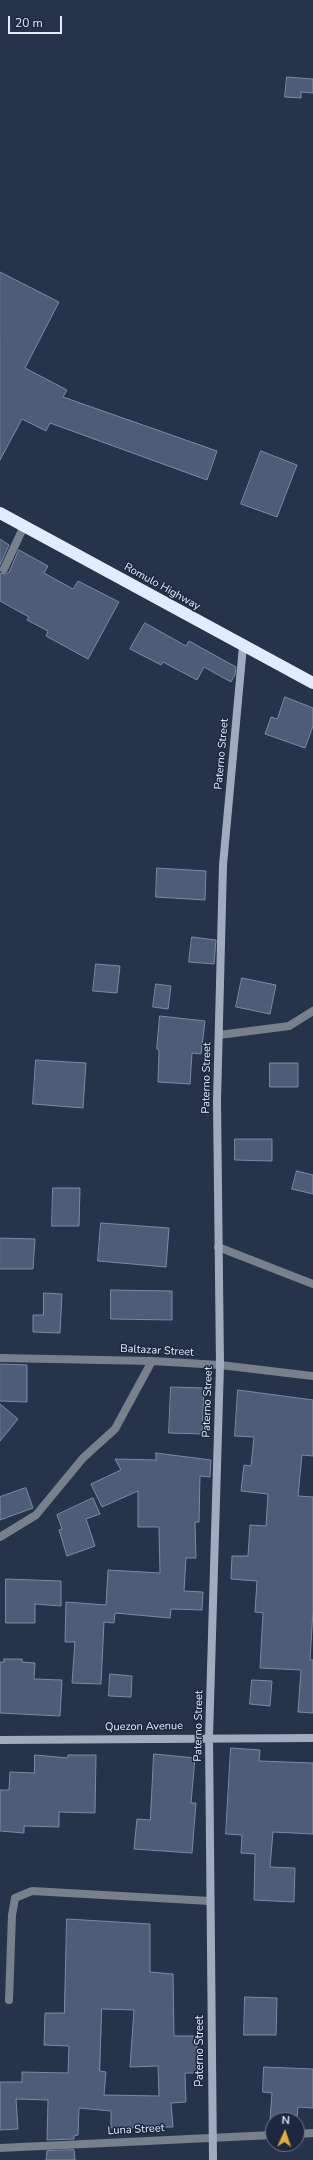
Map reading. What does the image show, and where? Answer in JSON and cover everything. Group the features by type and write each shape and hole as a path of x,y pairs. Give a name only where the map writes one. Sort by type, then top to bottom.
{"highway":[{"name":"Romulo Highway","path":"0,513 313,683"}],"street":[{"path":"4,569 24,526"},
{"name":"Paterno Street","path":"213,2160 209,1737 220,1365 217,1101 223,865 243,646"},
{"path":"219,1035 289,1026 313,1011"},
{"path":"218,1247 313,1284"},
{"name":"Baltazar Street","path":"0,1358 152,1361 220,1365 313,1376"},
{"path":"0,1537 36,1514 83,1458 115,1429 152,1361"},
{"name":"Quezon Avenue","path":"0,1740 209,1737 313,1738"},
{"path":"9,2000 12,1915 15,1898 32,1891 210,1901"},
{"name":"Luna Street","path":"0,2148 265,2135"}],"building":[{"path":"287,77 313,79 313,93 301,92 301,98 285,97"},
{"path":"0,272 59,302 25,368 67,390 63,397 217,451 207,480 50,423 46,431 22,419 0,460"},
{"path":"261,451 297,465 277,517 241,504"},
{"path":"0,539 9,545 0,565"},
{"path":"19,550 48,566 44,573 73,589 78,581 119,602 88,659 46,636 48,631 27,620 29,617 0,601 0,573 5,574 9,572"},
{"path":"145,623 186,646 189,641 236,667 235,675 231,682 204,667 197,680 163,662 161,665 130,649"},
{"path":"285,697 313,708 313,726 305,748 265,734 271,717 277,719"},
{"path":"157,868 206,871 205,900 156,897"},
{"path":"192,937 216,940 214,964 189,962"},
{"path":"96,964 120,966 117,993 93,991"},
{"path":"242,978 276,985 270,1014 236,1007"},
{"path":"156,984 171,986 168,1009 153,1007"},
{"path":"160,1016 205,1021 201,1054 192,1053 190,1084 158,1082 159,1050 157,1049"},
{"path":"36,1060 86,1063 83,1108 33,1104"},
{"path":"270,1063 298,1063 298,1087 270,1087"},
{"path":"235,1139 272,1139 272,1161 235,1160"},
{"path":"297,1171 313,1175 313,1194 292,1189"},
{"path":"53,1188 80,1188 79,1226 52,1226"},
{"path":"101,1223 169,1228 166,1267 98,1261"},
{"path":"0,1238 35,1239 33,1269 0,1269"},
{"path":"111,1290 172,1291 172,1320 111,1319"},
{"path":"44,1293 62,1294 60,1333 33,1332 33,1315 43,1315"},
{"path":"0,1364 27,1365 27,1402 0,1401"},
{"path":"171,1387 204,1388 202,1434 169,1433"},
{"path":"238,1390 313,1400 313,1456 302,1455 298,1496 313,1497 313,1611 310,1660 313,1660 313,1713 298,1712 301,1670 260,1668 263,1613 255,1612 257,1581 231,1579 232,1556 248,1556 250,1525 266,1526 268,1494 241,1491 244,1465 251,1466 254,1437 235,1436"},
{"path":"0,1404 18,1419 0,1441"},
{"path":"156,1453 211,1460 210,1477 200,1476 199,1522 195,1522 196,1558 186,1558 184,1591 203,1592 202,1610 171,1609 170,1618 115,1613 114,1623 104,1622 101,1684 72,1683 75,1642 65,1642 66,1602 106,1605 108,1570 160,1573 159,1527 138,1527 138,1491 102,1507 91,1484 121,1470 115,1459 156,1460"},
{"path":"26,1488 33,1508 0,1520 0,1497"},
{"path":"93,1498 100,1514 86,1519 95,1546 67,1556 59,1530 62,1529 57,1515"},
{"path":"6,1579 61,1581 61,1606 35,1604 35,1623 6,1623"},
{"path":"4,1659 22,1659 22,1662 35,1663 34,1679 62,1680 60,1716 0,1713 0,1662 4,1662"},
{"path":"110,1674 132,1676 131,1697 109,1696"},
{"path":"252,1680 272,1681 270,1706 250,1704"},
{"path":"231,1748 260,1750 259,1761 313,1763 313,1834 273,1832 270,1867 295,1868 294,1902 254,1900 255,1854 241,1853 242,1835 226,1834"},
{"path":"154,1754 195,1758 191,1803 196,1803 192,1853 134,1849 137,1819 150,1820"},
{"path":"35,1755 68,1758 68,1755 96,1755 95,1813 59,1812 59,1827 24,1826 24,1833 0,1831 0,1790 9,1790 10,1772 34,1773"},
{"path":"67,1919 150,1924 150,1972 173,1974 174,2036 197,2036 197,2073 185,2073 186,2102 171,2103 173,2127 111,2128 111,2111 79,2108 78,2135 74,2136 74,2139 47,2140 48,2100 16,2099 18,2129 0,2130 0,2082 22,2082 22,2072 68,2073 69,2046 44,2045 45,2013 64,2013","holes":["102,2009 134,2010 130,2067 158,2066 159,2096 104,2095 106,2072 100,2071"]},
{"path":"245,1997 277,1998 276,2035 244,2035"},
{"path":"264,2067 313,2069 313,2108 298,2107 298,2112 271,2112 272,2093 263,2092"},
{"path":"74,2150 75,2160 46,2160 47,2151"}]}
